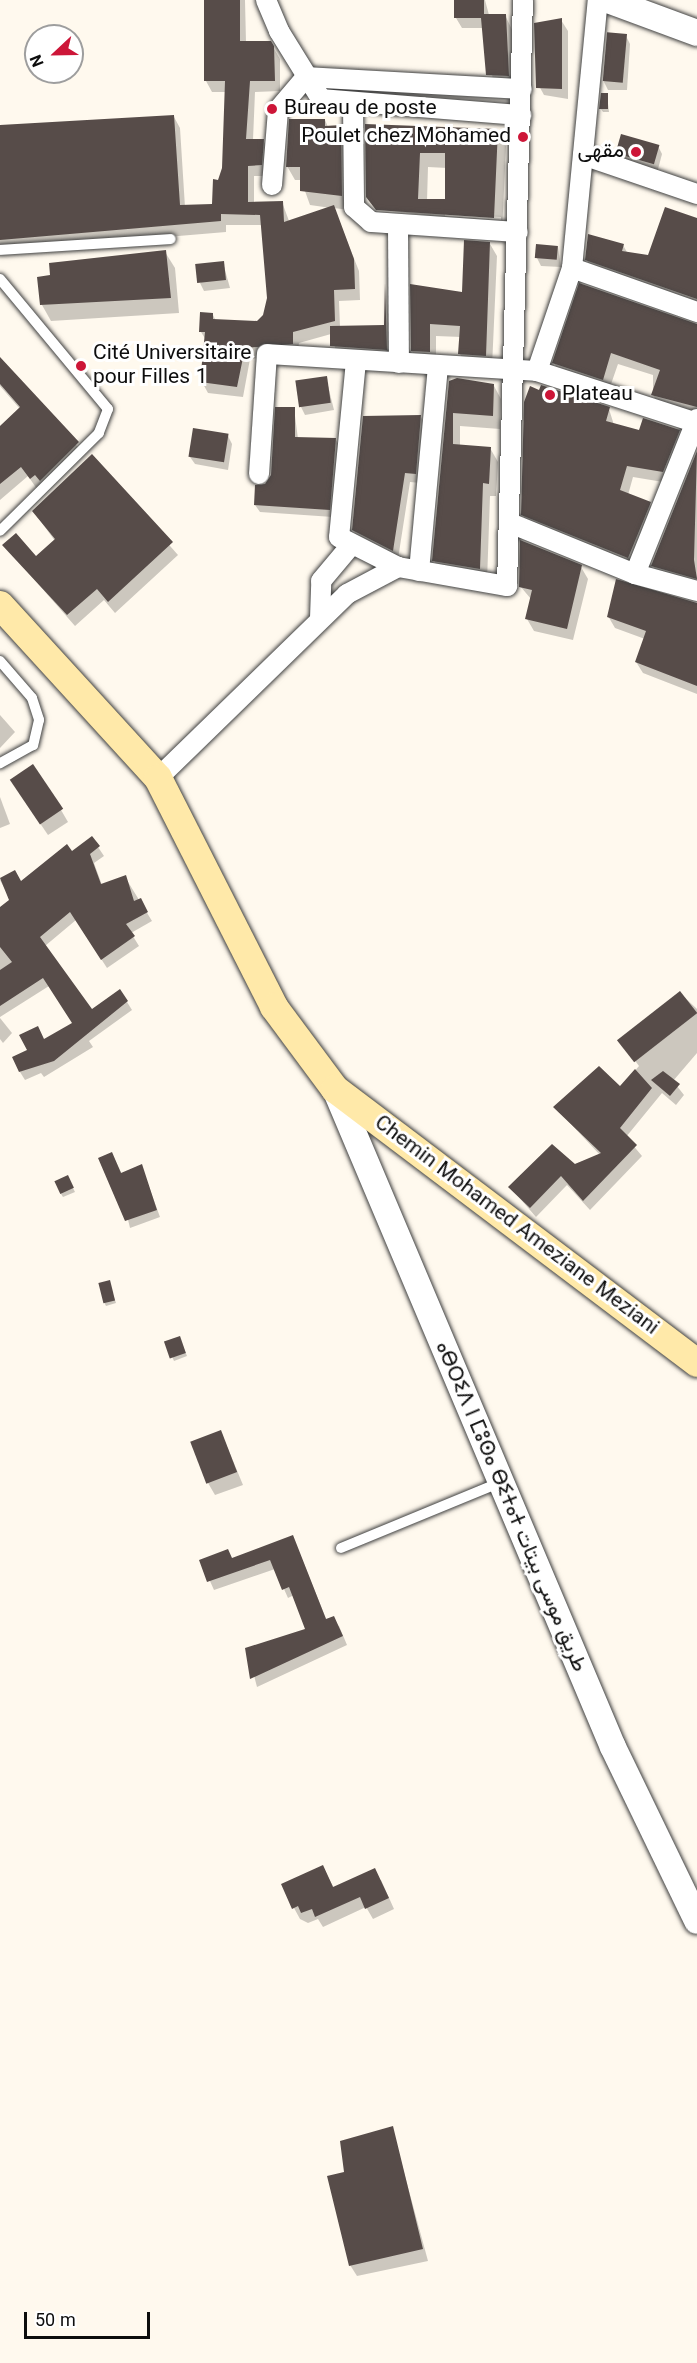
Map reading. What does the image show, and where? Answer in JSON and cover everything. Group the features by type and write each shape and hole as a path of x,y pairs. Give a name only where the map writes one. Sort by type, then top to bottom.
{"main road":[{"name":"Chemin Mohamed Ameziane Meziani","path":"0,605 158,778 274,1006 334,1089 697,1363"}],"street":[{"path":"266,0 306,77 321,99 353,105 520,115"},
{"path":"356,361 339,537 398,567 507,586 516,370 523,0"},
{"path":"537,371 572,268 598,0"},
{"path":"608,0 697,33"},
{"path":"306,77 522,89"},
{"path":"272,185 278,110 306,77"},
{"path":"353,105 354,207 371,222 398,227 518,232"},
{"path":"583,155 697,194"},
{"path":"398,227 399,363"},
{"path":"572,268 697,312"},
{"path":"259,474 267,354 537,371 697,421 635,574"},
{"path":"419,571 438,366"},
{"path":"510,523 635,574 697,591"},
{"path":"320,618 321,581 352,544"},
{"path":"158,778 347,594 398,567"},
{"name":"ⴰⴱⵔⵉⴷ ⵏ ⵎⵓⵙⴰ ⴱⵉⵜⴰⵜ طريق موسى بيتات","path":"334,1089 499,1484 613,1747 697,1921"}],"lane":[{"path":"0,250 171,239"},
{"path":"0,279 108,410 99,433 0,531"},
{"path":"0,661 32,698 39,720 33,745 0,763"},
{"path":"341,1548 499,1484"}],"building":[{"path":"204,0 240,0 240,41 271,41 274,46 275,81 250,81 246,139 264,139 262,165 248,166 248,202 283,201 284,222 334,205 354,259 355,289 334,290 335,321 293,332 293,344 245,348 237,387 200,382 205,332 199,332 200,312 213,313 213,319 257,321 263,315 267,298 260,215 221,214 221,221 0,240 0,125 174,115 180,205 212,204 213,179 218,180 222,168 225,81 204,81"},
{"path":"454,0 484,0 484,14 506,14 509,76 486,75 481,18 454,18"},
{"path":"562,18 562,89 536,88 534,23"},
{"path":"607,32 627,34 623,83 603,81"},
{"path":"601,93 608,93 608,109 599,109"},
{"path":"289,119 325,119 325,126 341,125 342,196 300,191 300,167 286,167"},
{"path":"365,124 498,129 494,218 376,210 366,197","holes":["420,153 445,153 445,199 418,199"]},
{"name":"مقهى","path":"621,134 659,145 654,164 615,153"},
{"path":"665,207 697,218 697,299 585,260 588,234 624,244 622,251 648,255"},
{"path":"464,240 490,242 486,356 458,354 460,326 430,324 430,352 411,351 410,284 462,292"},
{"path":"536,244 558,246 557,260 535,258"},
{"path":"166,250 171,298 40,305 37,277 50,275 49,263"},
{"path":"224,261 226,280 197,283 195,264"},
{"path":"385,283 387,350 330,346 330,326 384,325"},
{"path":"579,283 697,324 697,407 651,395 660,370 611,353 603,380 552,363"},
{"path":"0,357 79,442 40,481 35,475 30,479 21,467 0,484 0,426 20,407 0,384"},
{"path":"327,376 331,403 299,407 295,380"},
{"path":"457,378 494,384 493,416 453,413 453,444 491,447 489,484 483,483 480,569 432,561 449,381"},
{"path":"541,385 610,407 606,421 639,430 643,418 680,430 663,472 627,466 620,490 651,502 628,558 521,515 524,402 530,386 539,390"},
{"path":"275,407 295,407 295,437 336,438 330,510 254,505 255,485 265,484 271,475"},
{"path":"421,415 416,474 405,473 393,551 352,530 363,416"},
{"path":"193,428 229,434 224,462 188,457"},
{"path":"697,451 694,560 697,579 651,566"},
{"path":"92,454 173,542 108,602 97,589 67,615 2,545 16,533 36,556 55,539 32,511"},
{"path":"520,540 582,565 567,629 525,619 532,590 519,587"},
{"path":"616,579 697,603 697,686 635,662 646,631 607,617"},
{"path":"33,764 63,809 40,824 10,780"},
{"path":"92,836 100,846 90,854 101,884 126,875 134,901 141,898 148,912 126,924 135,936 101,960 70,912 40,937 92,1009 120,989 128,1001 54,1061 19,1072 12,1057 27,1050 19,1035 38,1026 44,1039 72,1023 43,978 0,1006 0,970 12,962 0,947 0,907 9,900 0,878 15,870 21,881 67,844 72,851"},
{"path":"680,991 697,1013 634,1062 617,1040"},
{"path":"599,1066 620,1086 635,1069 652,1088 620,1128 637,1145 583,1201 561,1176 530,1208 508,1187 552,1144 575,1164 601,1153 553,1107"},
{"path":"663,1071 680,1084 670,1096 651,1080"},
{"path":"112,1152 121,1173 142,1164 157,1210 125,1221 98,1158"},
{"path":"68,1175 74,1188 60,1194 54,1181"},
{"path":"110,1280 115,1300 103,1303 98,1283"},
{"path":"180,1336 186,1353 170,1359 164,1342"},
{"path":"221,1430 237,1472 206,1484 190,1442"},
{"path":"293,1535 326,1619 334,1616 343,1636 250,1679 245,1648 305,1629 289,1587 282,1590 270,1560 207,1582 199,1560 228,1549 232,1558"},
{"path":"323,1865 333,1887 375,1868 389,1898 365,1909 360,1897 315,1917 312,1909 301,1913 298,1906 292,1909 281,1884"},
{"path":"393,2126 423,2249 349,2266 327,2176 344,2172 340,2141"}],"place":[{"name":"Bureau de poste","path":"272,109"},
{"name":"Poulet chez Mohamed","path":"523,137"},
{"name":"مقهى","path":"636,152"},
{"name":"Cité Universitaire pour Filles 1","path":"81,366"},
{"name":"Plateau","path":"550,395"}]}
